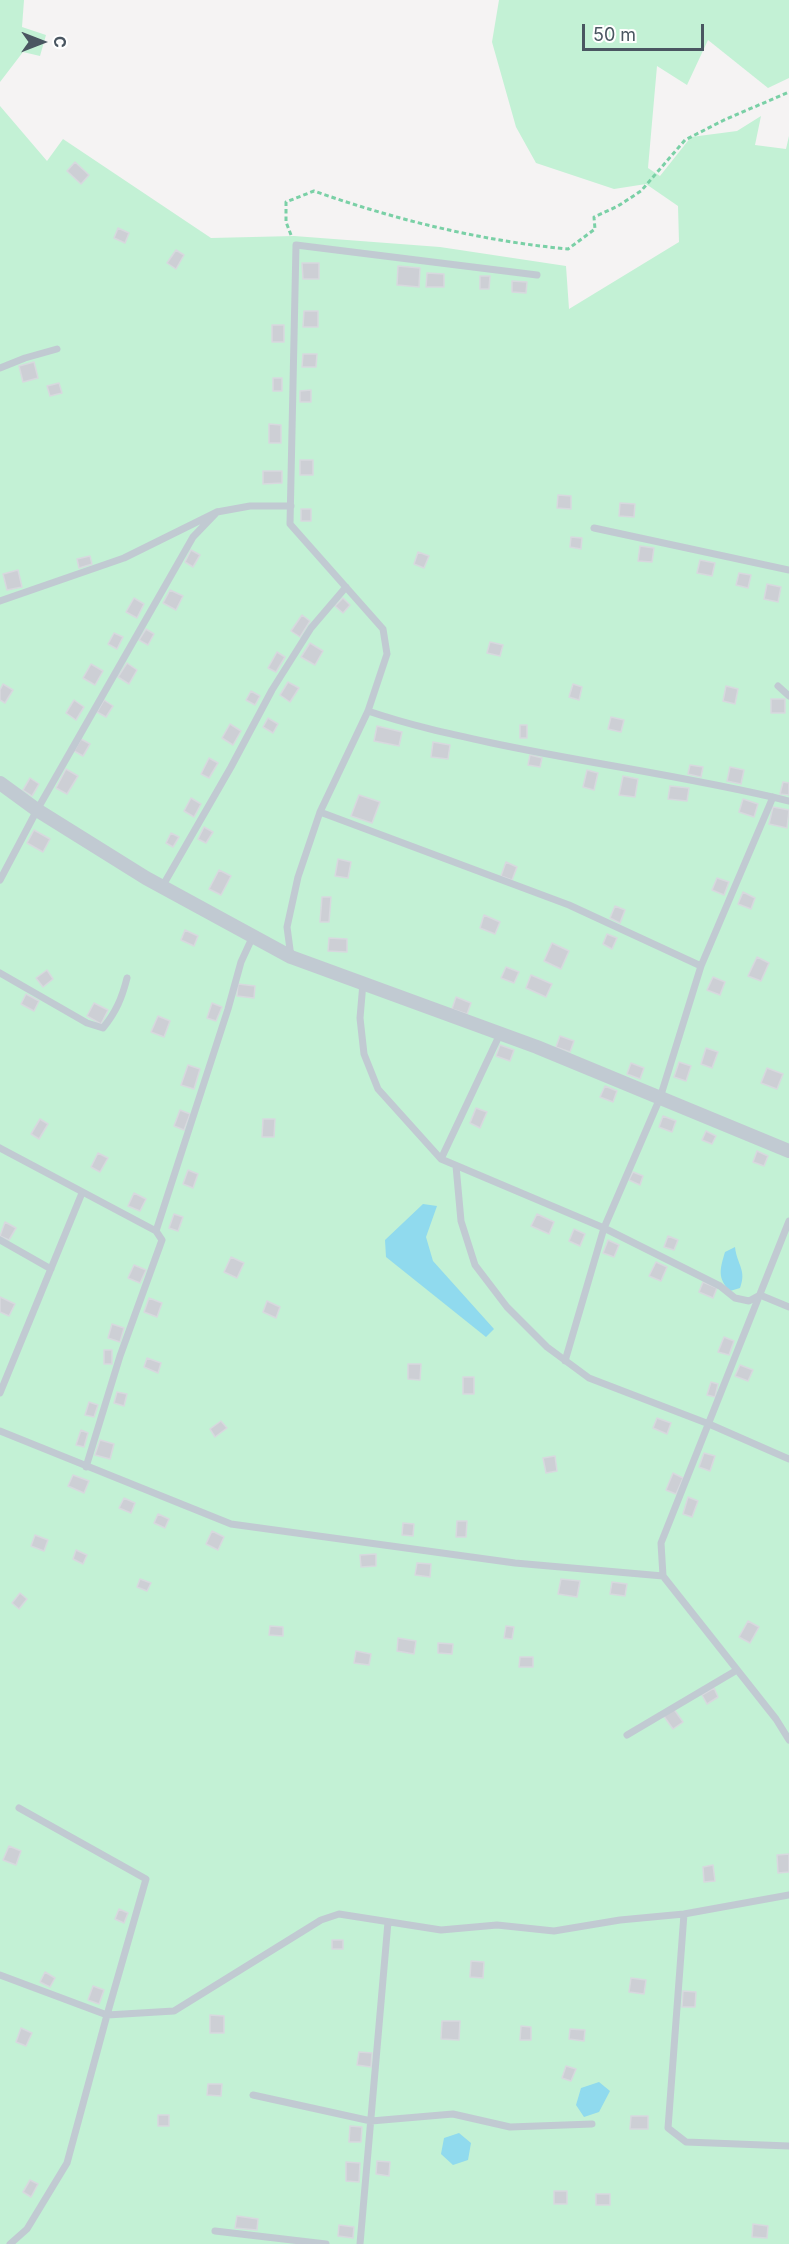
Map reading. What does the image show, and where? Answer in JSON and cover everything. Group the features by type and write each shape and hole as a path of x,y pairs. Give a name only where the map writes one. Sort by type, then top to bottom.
{"street":[{"path":"0,783 37,810 162,887 291,957 500,1034 789,1151"}],"lane":[{"path":"291,957 287,927 298,877 320,813 368,711 387,654 383,629 290,524 296,245 537,275"},
{"path":"0,368 57,349"},
{"path":"0,601 124,558 217,512 250,506 291,506"},
{"path":"0,880 37,810 193,537 217,512"},
{"path":"594,528 789,570"},
{"path":"162,887 272,690 311,628 345,587"},
{"path":"778,686 789,696"},
{"path":"368,711 408,725 533,752 735,788 789,801"},
{"path":"565,1360 604,1228 660,1098 701,966 773,797"},
{"path":"320,813 569,905 701,966"},
{"path":"156,1231 241,962 253,936"},
{"path":"0,973 87,1023 103,1028 115,1013 122,999 127,978"},
{"path":"363,983 360,1018 364,1054 378,1089 441,1159 604,1228 720,1286 735,1298 749,1301 760,1295"},
{"path":"441,1159 500,1034"},
{"path":"0,1148 156,1231 162,1240 120,1356 86,1467"},
{"path":"456,1166 461,1221 475,1265 507,1307 547,1347 589,1378 709,1424 789,1460"},
{"path":"0,1393 82,1192"},
{"path":"789,1221 661,1544 663,1576 776,1719 789,1740"},
{"path":"0,1240 51,1269"},
{"path":"760,1295 789,1307"},
{"path":"0,1431 231,1524 515,1563 663,1576"},
{"path":"627,1735 737,1670"},
{"path":"10,2244 27,2229 67,2163 146,1879 18,1808"},
{"path":"0,1975 107,2015 174,2012 321,1920 339,1914 441,1930 497,1925 554,1931 620,1920 684,1914 789,1895"},
{"path":"684,1914 668,2128 686,2142 789,2146"},
{"path":"360,2244 388,1922"},
{"path":"253,2095 371,2121 453,2114 510,2127 592,2124"},
{"path":"215,2231 326,2244"}],"path":[{"path":"296,245 286,222 286,202 314,191 360,207 443,229 531,246 568,249 595,229 594,217 618,206 641,191 685,140 724,120 789,92"}],"green space":[{"path":"0,0 24,0 22,27 46,35 40,56 23,52 0,82"},
{"path":"499,0 789,0 789,78 768,88 708,40 687,85 657,66 648,168 660,176 691,137 737,131 761,116 755,145 786,149 789,136 789,2244 0,2244 0,106 47,161 63,139 211,238 294,236 440,247 566,266 569,309 679,242 678,206 646,184 614,189 536,163 516,127 492,42"}],"water":[{"path":"423,1204 437,1206 426,1237 433,1261 494,1329 486,1337 386,1257 385,1240"},
{"path":"735,1247 742,1272 742,1282 740,1288 730,1291 721,1277 721,1268 725,1252"},
{"path":"599,2082 610,2091 599,2112 584,2117 576,2105 581,2088"},
{"path":"459,2133 471,2143 468,2160 453,2165 441,2154 444,2138"}],"building":[{"path":"75,162 89,175 81,184 67,171"},
{"path":"118,228 129,233 125,243 114,238"},
{"path":"176,250 184,255 176,269 167,263"},
{"path":"302,263 319,263 319,279 303,279"},
{"path":"398,266 420,268 419,287 397,285"},
{"path":"427,273 444,274 444,287 426,287"},
{"path":"480,276 490,276 489,289 480,289"},
{"path":"512,281 527,282 526,293 512,292"},
{"path":"304,311 318,311 318,327 303,327"},
{"path":"272,325 284,325 284,342 272,342"},
{"path":"303,354 317,354 316,367 302,367"},
{"path":"34,362 38,378 23,382 19,366"},
{"path":"273,378 282,378 282,391 273,391"},
{"path":"59,383 62,393 50,396 47,386"},
{"path":"311,390 311,402 300,402 300,391"},
{"path":"269,424 281,425 281,443 269,443"},
{"path":"300,460 313,460 313,475 300,475"},
{"path":"263,471 282,471 282,483 263,484"},
{"path":"558,495 571,496 571,509 557,508"},
{"path":"620,503 635,504 634,517 619,516"},
{"path":"301,509 311,509 311,521 301,521"},
{"path":"571,537 582,538 581,549 570,547"},
{"path":"640,546 654,548 652,562 638,561"},
{"path":"191,550 200,555 193,567 185,562"},
{"path":"418,552 429,556 424,568 414,564"},
{"path":"90,556 92,564 79,568 77,559"},
{"path":"700,560 715,563 712,576 697,573"},
{"path":"18,570 22,587 7,590 3,574"},
{"path":"739,573 751,575 748,588 736,585"},
{"path":"767,584 781,587 778,602 764,599"},
{"path":"170,590 183,596 176,610 163,603"},
{"path":"134,598 144,604 137,618 126,612"},
{"path":"343,598 350,605 343,613 335,606"},
{"path":"302,615 310,621 300,637 291,631"},
{"path":"146,629 154,634 148,645 139,640"},
{"path":"114,633 123,637 117,649 108,644"},
{"path":"490,642 503,645 500,656 487,653"},
{"path":"310,643 323,651 315,665 301,657"},
{"path":"277,652 285,657 276,672 268,668"},
{"path":"127,663 137,670 129,684 118,677"},
{"path":"91,664 103,671 95,685 83,678"},
{"path":"288,682 299,688 290,702 280,695"},
{"path":"3,684 13,690 5,703 0,700 0,690"},
{"path":"573,684 582,687 579,700 569,697"},
{"path":"726,686 738,689 735,704 723,701"},
{"path":"251,691 260,696 255,705 246,700"},
{"path":"771,699 785,699 785,713 771,713"},
{"path":"74,700 84,707 76,720 66,713"},
{"path":"104,700 113,706 106,717 97,712"},
{"path":"611,717 624,720 621,732 608,729"},
{"path":"268,718 278,724 273,733 263,727"},
{"path":"230,724 241,731 233,745 222,738"},
{"path":"520,725 527,725 527,738 520,738"},
{"path":"377,726 402,732 399,746 374,741"},
{"path":"81,739 90,744 83,756 74,751"},
{"path":"433,742 450,745 448,759 431,757"},
{"path":"530,755 542,758 540,767 528,765"},
{"path":"209,758 218,763 209,778 201,774"},
{"path":"690,765 703,767 701,777 688,774"},
{"path":"730,767 744,770 741,784 727,781"},
{"path":"66,769 78,776 67,794 56,788"},
{"path":"587,770 598,773 594,790 583,787"},
{"path":"623,776 638,779 635,797 619,795"},
{"path":"30,778 39,784 32,796 23,790"},
{"path":"783,782 789,783 789,795 780,794"},
{"path":"670,786 689,788 687,801 668,799"},
{"path":"359,795 380,802 372,823 351,816"},
{"path":"191,798 201,804 194,817 184,811"},
{"path":"743,799 758,804 754,817 739,812"},
{"path":"773,807 789,810 787,828 769,824"},
{"path":"204,827 213,832 206,843 198,839"},
{"path":"34,830 50,839 43,852 27,843"},
{"path":"171,833 179,837 173,847 166,843"},
{"path":"338,859 351,862 348,878 335,876"},
{"path":"506,862 517,867 512,880 501,876"},
{"path":"219,870 231,876 221,895 209,889"},
{"path":"717,878 729,882 724,895 712,890"},
{"path":"743,892 755,898 751,909 738,904"},
{"path":"322,897 331,897 329,922 320,922"},
{"path":"615,906 625,910 620,923 610,918"},
{"path":"484,915 500,922 495,934 480,928"},
{"path":"185,930 198,936 194,946 181,940"},
{"path":"607,934 617,938 612,949 603,944"},
{"path":"329,938 347,939 347,952 328,951"},
{"path":"552,943 569,951 561,969 544,961"},
{"path":"757,957 769,963 761,981 748,976"},
{"path":"506,967 519,972 514,983 501,978"},
{"path":"47,970 53,979 43,987 36,978"},
{"path":"531,975 552,984 546,997 526,988"},
{"path":"713,977 725,982 720,995 707,990"},
{"path":"238,984 255,986 254,998 237,996"},
{"path":"26,994 39,1001 34,1011 21,1004"},
{"path":"456,997 471,1003 467,1014 452,1009"},
{"path":"94,1003 108,1010 101,1024 87,1016"},
{"path":"212,1003 222,1007 216,1021 207,1018"},
{"path":"158,1016 170,1021 164,1037 151,1032"},
{"path":"560,1036 574,1041 570,1052 556,1047"},
{"path":"500,1045 514,1050 510,1061 496,1056"},
{"path":"706,1048 718,1052 712,1068 701,1064"},
{"path":"679,1062 691,1066 686,1081 674,1077"},
{"path":"631,1063 644,1068 640,1079 627,1074"},
{"path":"188,1065 200,1069 194,1089 181,1085"},
{"path":"767,1068 783,1074 777,1089 761,1083"},
{"path":"605,1086 617,1091 613,1102 600,1097"},
{"path":"476,1108 487,1112 480,1128 470,1123"},
{"path":"180,1110 190,1114 184,1130 174,1126"},
{"path":"663,1116 676,1121 672,1132 659,1127"},
{"path":"40,1119 48,1124 39,1139 31,1134"},
{"path":"263,1119 275,1119 274,1137 262,1137"},
{"path":"706,1131 716,1136 712,1144 702,1140"},
{"path":"757,1151 768,1156 764,1166 753,1162"},
{"path":"98,1153 108,1158 100,1172 91,1167"},
{"path":"188,1170 198,1174 193,1188 183,1184"},
{"path":"633,1172 643,1176 640,1185 629,1180"},
{"path":"134,1193 146,1199 140,1211 128,1206"},
{"path":"174,1214 183,1217 178,1231 169,1228"},
{"path":"537,1214 554,1222 549,1234 531,1226"},
{"path":"5,1222 16,1228 9,1240 0,1236"},
{"path":"574,1229 585,1234 580,1246 569,1241"},
{"path":"668,1236 678,1240 674,1250 664,1247"},
{"path":"608,1240 619,1245 614,1257 603,1253"},
{"path":"231,1257 244,1263 237,1278 224,1272"},
{"path":"656,1262 667,1267 661,1281 649,1276"},
{"path":"134,1265 146,1270 140,1283 128,1278"},
{"path":"703,1282 717,1288 713,1298 699,1292"},
{"path":"0,1297 15,1304 9,1316 0,1312"},
{"path":"149,1298 162,1303 157,1317 144,1312"},
{"path":"267,1301 280,1307 276,1318 263,1312"},
{"path":"112,1324 124,1328 120,1342 108,1338"},
{"path":"724,1337 734,1341 729,1355 718,1352"},
{"path":"104,1350 112,1350 112,1364 104,1364"},
{"path":"147,1358 161,1363 158,1373 144,1367"},
{"path":"408,1364 421,1364 420,1380 408,1379"},
{"path":"740,1365 753,1370 748,1381 735,1376"},
{"path":"463,1377 474,1377 474,1394 463,1394"},
{"path":"711,1382 718,1384 715,1397 707,1395"},
{"path":"117,1392 127,1394 124,1406 114,1403"},
{"path":"89,1402 98,1405 94,1417 85,1415"},
{"path":"657,1418 671,1423 667,1434 653,1428"},
{"path":"221,1421 227,1428 215,1437 210,1429"},
{"path":"81,1430 88,1433 84,1447 76,1445"},
{"path":"100,1440 114,1444 110,1459 95,1455"},
{"path":"704,1453 715,1456 710,1471 699,1467"},
{"path":"555,1456 557,1471 546,1473 543,1458"},
{"path":"673,1473 683,1478 676,1494 666,1490"},
{"path":"73,1475 89,1481 84,1493 68,1486"},
{"path":"688,1497 698,1501 692,1517 683,1514"},
{"path":"124,1498 135,1503 131,1513 119,1508"},
{"path":"158,1514 169,1519 165,1528 154,1523"},
{"path":"457,1521 467,1521 466,1537 456,1537"},
{"path":"403,1523 414,1524 413,1536 402,1535"},
{"path":"212,1531 224,1537 218,1550 206,1544"},
{"path":"35,1535 48,1540 44,1551 31,1546"},
{"path":"76,1550 87,1555 83,1564 73,1559"},
{"path":"376,1554 376,1566 361,1567 360,1555"},
{"path":"417,1563 431,1564 430,1577 415,1575"},
{"path":"140,1579 151,1583 147,1591 137,1587"},
{"path":"561,1579 580,1581 577,1597 558,1594"},
{"path":"612,1582 627,1584 625,1596 610,1594"},
{"path":"20,1593 27,1599 19,1609 12,1603"},
{"path":"748,1621 759,1627 750,1643 739,1637"},
{"path":"270,1626 283,1627 283,1636 269,1635"},
{"path":"506,1626 514,1627 512,1639 504,1638"},
{"path":"398,1638 416,1641 414,1654 397,1651"},
{"path":"438,1643 453,1644 452,1654 438,1653"},
{"path":"356,1651 371,1654 369,1665 354,1663"},
{"path":"520,1657 533,1657 533,1667 519,1667"},
{"path":"714,1688 718,1697 707,1704 702,1695"},
{"path":"673,1708 683,1722 673,1729 663,1715"},
{"path":"9,1846 21,1851 16,1865 3,1860"},
{"path":"789,1854 789,1872 778,1873 777,1855"},
{"path":"713,1865 715,1881 704,1882 703,1867"},
{"path":"119,1909 128,1913 124,1923 115,1919"},
{"path":"332,1940 343,1940 343,1949 332,1949"},
{"path":"471,1961 484,1962 483,1978 470,1977"},
{"path":"45,1972 55,1978 50,1987 40,1982"},
{"path":"631,1978 646,1980 644,1994 629,1992"},
{"path":"93,1986 104,1990 99,2004 88,2000"},
{"path":"683,1991 696,1992 695,2007 682,2007"},
{"path":"210,2015 224,2016 224,2033 210,2033"},
{"path":"442,2021 460,2021 459,2040 441,2039"},
{"path":"521,2026 531,2027 531,2040 520,2040"},
{"path":"21,2028 32,2033 26,2046 16,2042"},
{"path":"570,2029 585,2030 584,2041 569,2039"},
{"path":"359,2052 372,2053 371,2067 357,2065"},
{"path":"566,2066 576,2069 571,2081 562,2078"},
{"path":"208,2084 222,2084 221,2096 207,2095"},
{"path":"158,2115 169,2115 169,2126 158,2126"},
{"path":"631,2116 648,2116 648,2129 630,2129"},
{"path":"350,2126 362,2127 361,2142 349,2142"},
{"path":"377,2161 390,2162 389,2176 376,2174"},
{"path":"346,2162 360,2163 359,2182 346,2181"},
{"path":"30,2180 38,2184 31,2197 23,2192"},
{"path":"554,2191 567,2191 567,2204 554,2204"},
{"path":"596,2194 610,2194 610,2205 596,2205"},
{"path":"237,2216 258,2219 257,2230 235,2228"},
{"path":"753,2224 768,2226 767,2238 752,2237"},
{"path":"339,2225 354,2227 353,2238 338,2236"}]}
